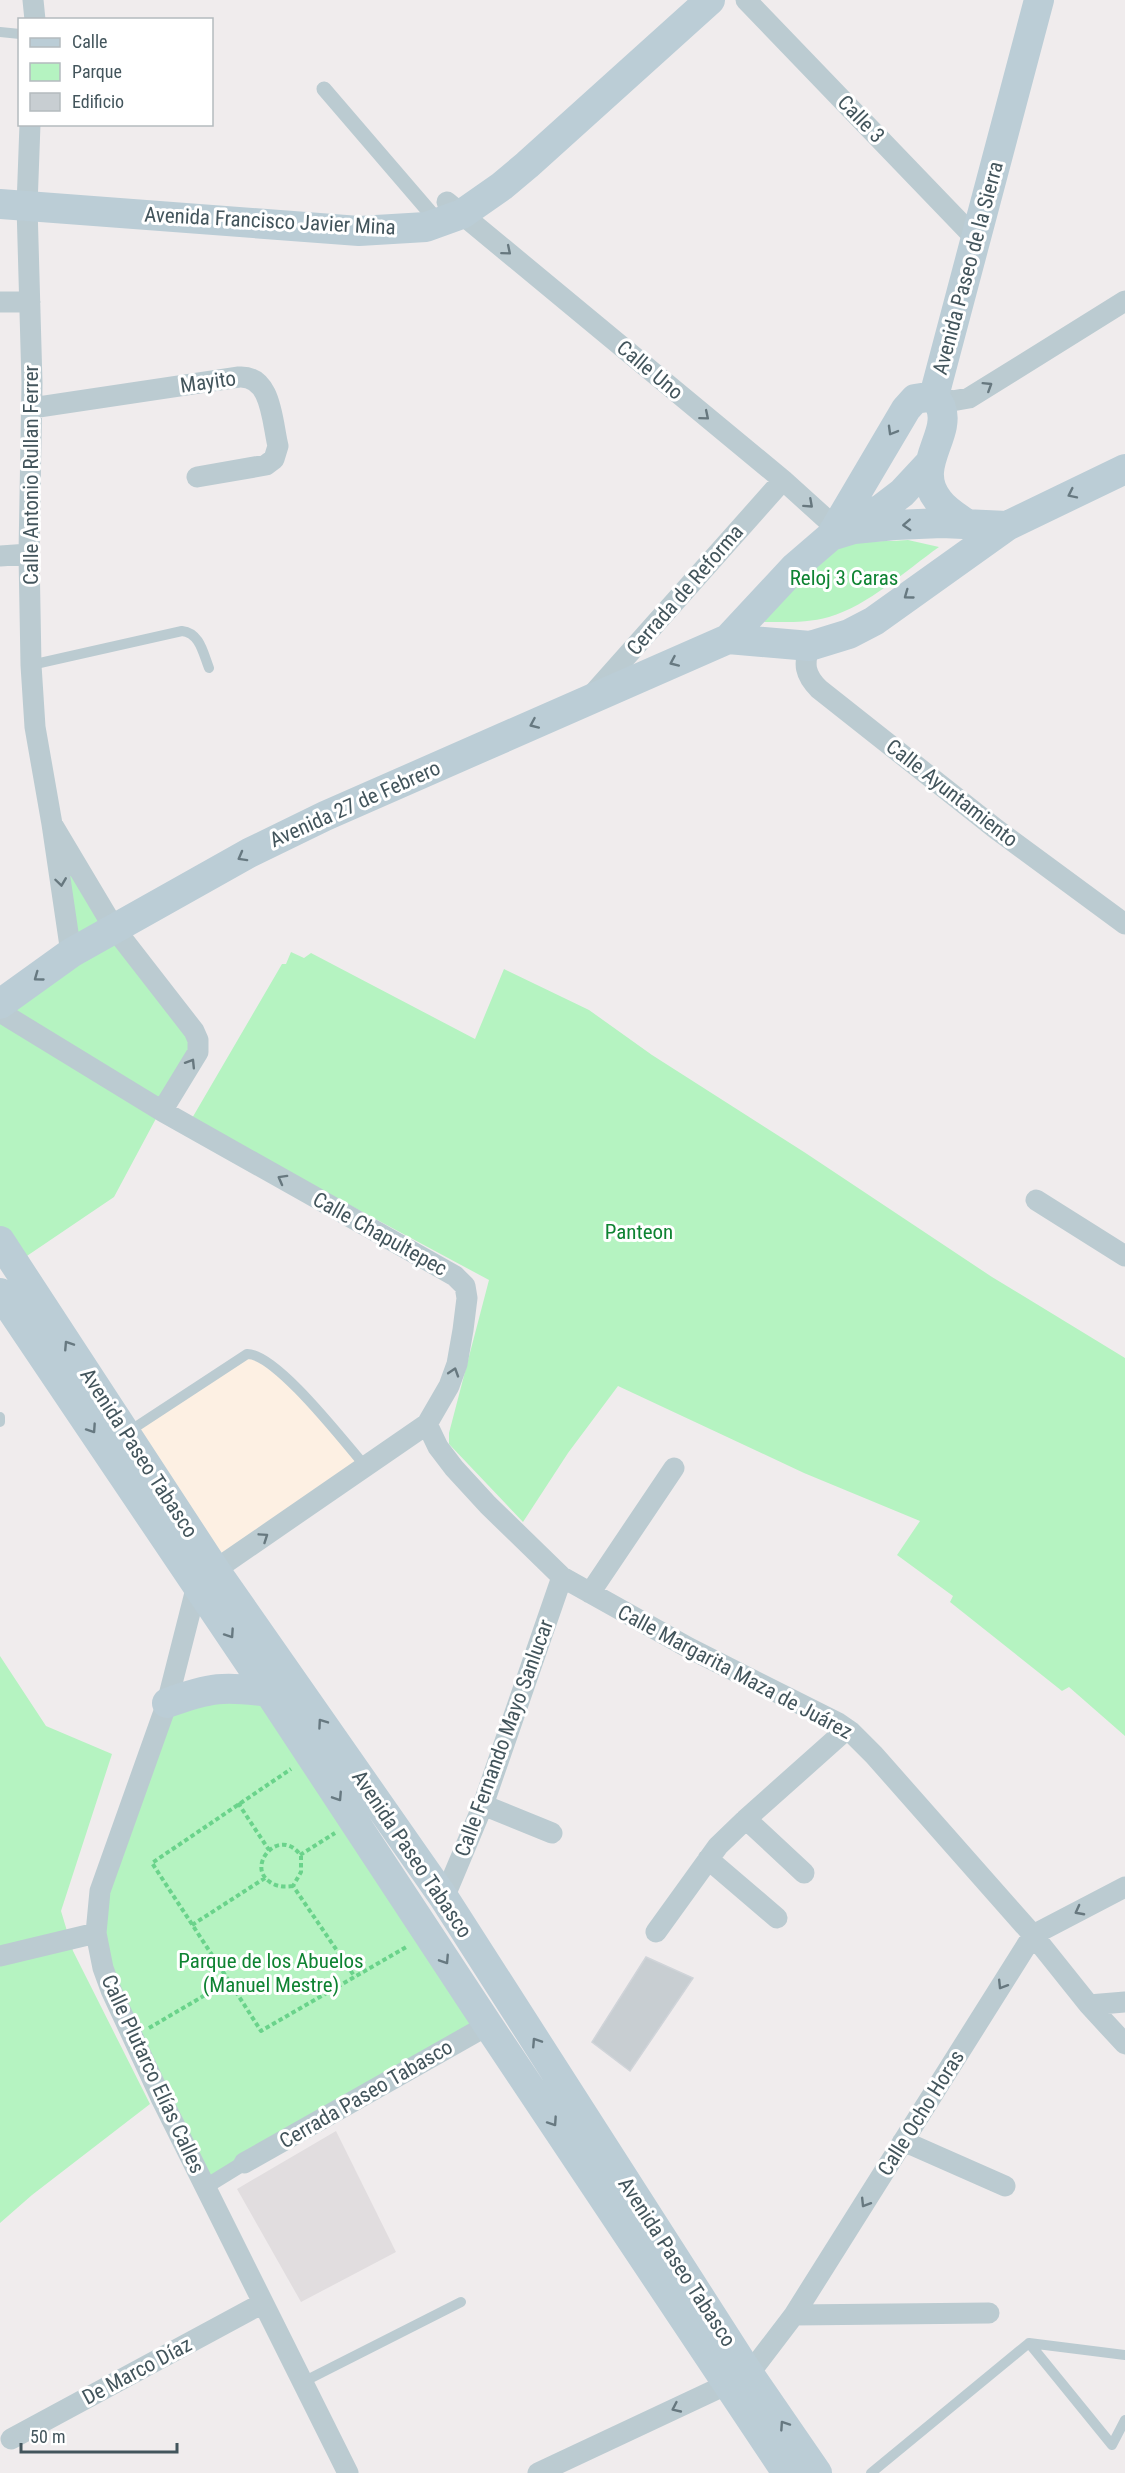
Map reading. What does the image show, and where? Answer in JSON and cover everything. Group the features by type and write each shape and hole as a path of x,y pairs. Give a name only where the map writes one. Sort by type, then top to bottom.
{"main road":[{"name":"Avenida Francisco Javier Mina","path":"444,212 683,0"},
{"name":"Avenida Francisco Javier Mina","path":"14,196 359,231 402,229 502,186 710,0"},
{"name":"Avenida Paseo de la Sierra","path":"834,532 906,409 915,399 934,396 1039,0"},
{"path":"934,396 942,410 942,424 929,464 931,488 937,499 967,524"},
{"path":"834,532 881,509 902,493 929,464"},
{"name":"Avenida 27 de Febrero","path":"728,639 810,646 849,634 874,621 1007,525 1125,469"},
{"name":"Avenida 27 de Febrero","path":"0,1004 71,953 249,852 325,816 728,639 795,567 834,532 875,526 942,523 1007,525"},
{"name":"Avenida Paseo Tabasco","path":"0,1241 126,1433 269,1692 428,1935 488,2025 739,2379 817,2473"},
{"name":"Avenida Paseo Tabasco","path":"4,1307 444,1898 739,2379 773,2461 787,2473"},
{"path":"167,1703 202,1690 231,1687 269,1692"}],"street":[{"path":"33,0 34,18"},
{"name":"Calle 3","path":"746,0 976,238"},
{"name":"Calle Uno","path":"324,89 444,212 783,480 834,532"},
{"name":"Calle Antonio Rullan Ferrer","path":"30,126 14,196 30,303 31,665 35,727 71,953"},
{"path":"934,396 952,401 969,398 1125,301"},
{"path":"0,302 30,303"},
{"name":"Mayito","path":"32,408 239,377 255,379 266,394 278,446 277,454 266,465 197,477"},
{"name":"Cerrada de Reforma","path":"588,701 783,480"},
{"path":"0,556 29,554"},
{"name":"Calle Ayuntamiento","path":"810,646 805,659 806,670 810,680 819,688 996,829 1123,918"},
{"name":"Calle Antonio Rullan Ferrer","path":"52,824 114,928"},
{"path":"114,928 194,1031 198,1040 198,1052 162,1111"},
{"name":"Calle Chapultepec","path":"0,1012 162,1111 454,1276 465,1286 467,1298 457,1364 439,1407 427,1424 206,1578"},
{"path":"1036,1200 1125,1257"},
{"name":"Calle Margarita Maza de Juárez","path":"427,1424 438,1447 454,1468 488,1505 562,1577 689,1648 824,1715 847,1729 874,1755 1034,1935 1089,2005 1125,2043"},
{"path":"590,1593 674,1468"},
{"name":"Calle Fernando Mayo Sanlucar","path":"444,1898 483,1805 562,1577"},
{"name":"Calle Plutarco Elías Calles","path":"206,1578 167,1703 100,1891 96,1933 107,1979 133,2038 348,2473"},
{"path":"656,1932 708,1859 746,1818 847,1729"},
{"path":"483,1805 552,1833"},
{"path":"746,1818 804,1873"},
{"path":"708,1859 777,1918"},
{"name":"Calle Ocho Horas","path":"538,2473 569,2466 739,2379 794,2315 1034,1935 1125,1887"},
{"path":"0,1956 96,1933"},
{"path":"1089,2005 1125,2002"},
{"name":"Cerrada Paseo Tabasco","path":"244,2163 488,2025"},
{"path":"903,2141 1005,2186"},
{"path":"205,2187 244,2163"},
{"name":"De Marco Díaz","path":"11,2439 263,2303"},
{"path":"794,2315 989,2313"}],"lane":[{"path":"0,33 18,34"},
{"path":"31,665 190,632 197,638 209,668"},
{"path":"126,1433 247,1354 254,1354 283,1373 366,1467"},
{"path":"0,1417 0,1422"},
{"path":"303,2382 461,2302"},
{"path":"871,2473 1029,2343 1125,2355"},
{"path":"1029,2343 1112,2445 1125,2420"}],"path":[{"path":"310,1755 152,1863 261,2031 428,1935"},
{"path":"238,1803 269,1850"},
{"path":"300,1855 354,1822"},
{"path":"277,1845 285,1845 300,1855 303,1860 301,1872 293,1886 278,1886 265,1878 261,1865 269,1850 277,1845"},
{"path":"192,1925 265,1878"},
{"path":"293,1886 355,1977"},
{"path":"133,2038 229,1981"}],"shaded area":[{"path":"247,1358 253,1358 281,1375 361,1466 217,1565 130,1434"},
{"path":"336,2131 396,2252 301,2302 237,2189"}],"green space":[{"name":"Reloj 3 Caras","path":"908,540 939,547 886,587 844,612 797,622 764,622 800,576 834,548 855,543"},
{"path":"52,824 198,1040 114,1197 15,1264 0,1241 0,1011 71,953"},
{"name":"Panteon","path":"291,952 304,958 311,953 475,1039 504,969 589,1010 652,1055 804,1152 992,1277 1125,1358 1125,1736 1069,1687 1062,1691 950,1602 953,1596 897,1555 920,1521 804,1473 618,1386 568,1453 523,1522 449,1444 449,1433 489,1280 191,1120 282,964 286,964"},
{"path":"0,1656 46,1726 112,1754 61,1911 73,1951 150,2104 32,2195 0,2223"},
{"name":"Parque de los Abuelos (Manuel Mestre)","path":"269,1692 488,2025 205,2187 96,1933 167,1703"}],"building":[{"path":"646,1957 693,1978 630,2071 592,2042"}]}
